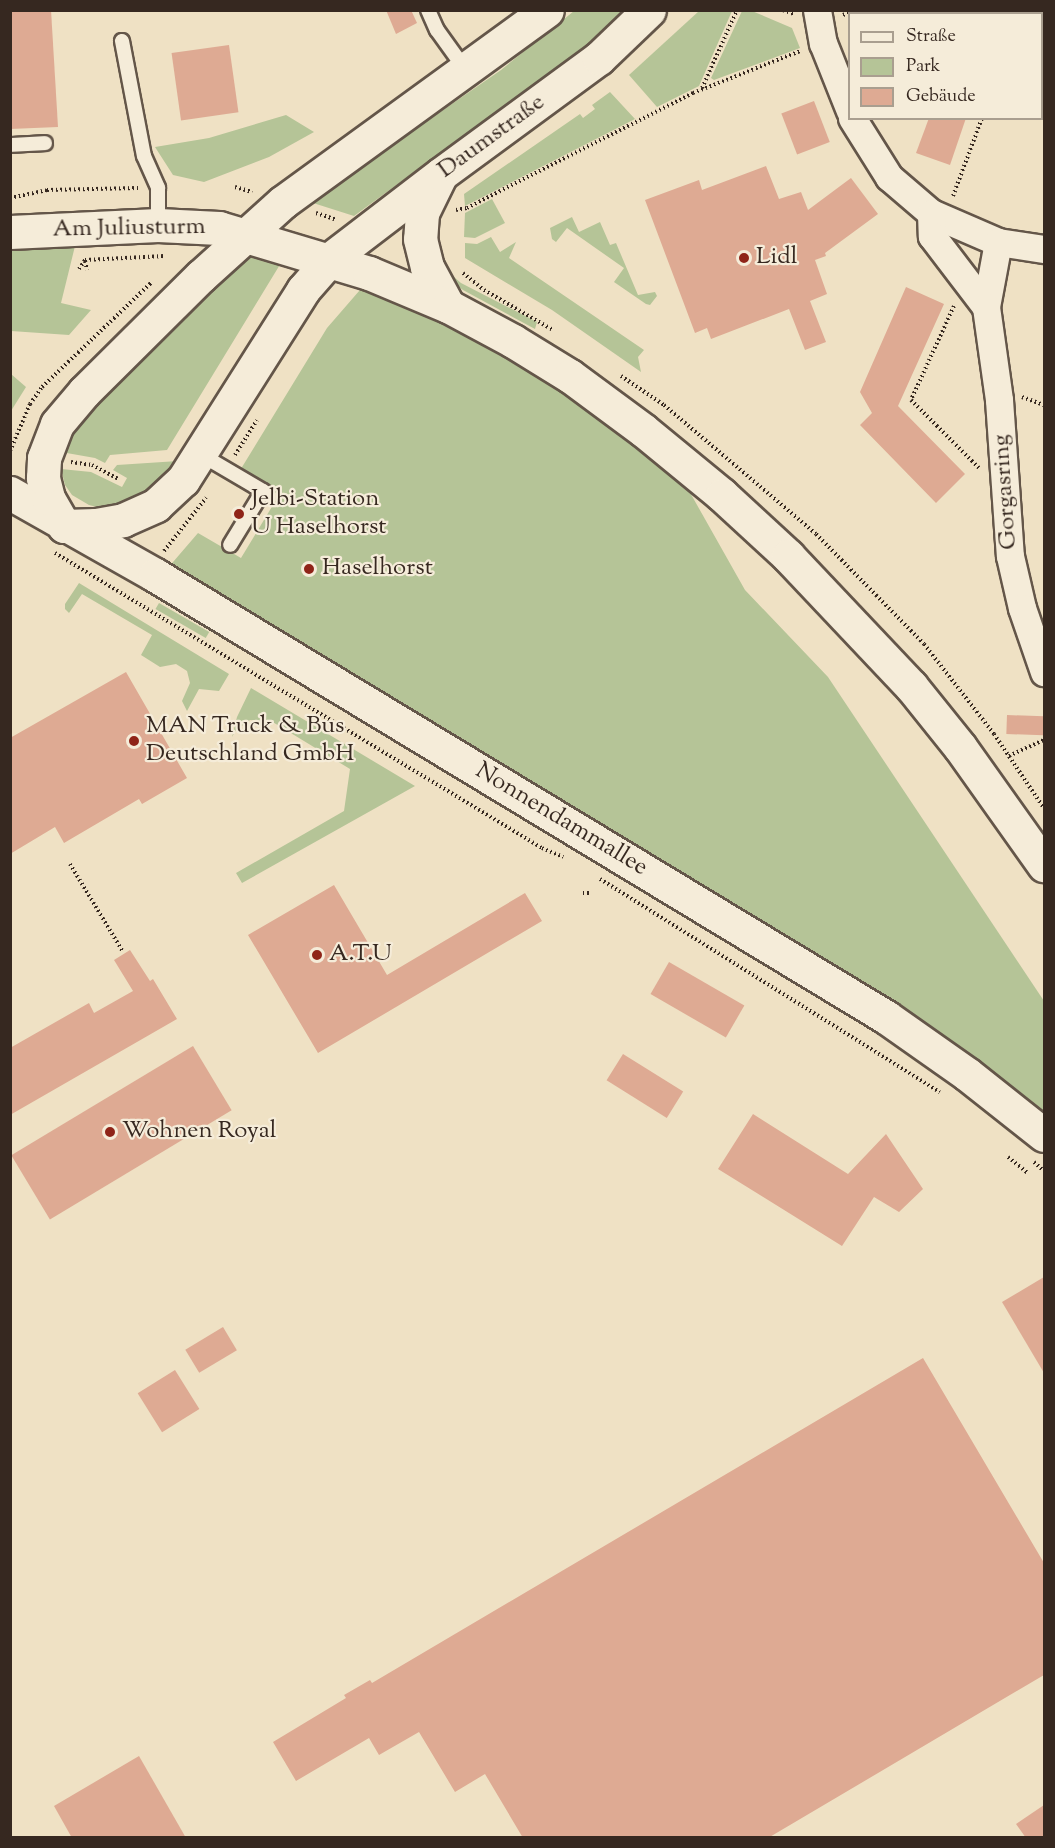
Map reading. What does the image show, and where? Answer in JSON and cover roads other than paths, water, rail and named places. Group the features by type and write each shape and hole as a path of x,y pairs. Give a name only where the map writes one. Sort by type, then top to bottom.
{"main road":[{"path":"58,538 43,478 46,452 57,424 84,392 282,202 467,71 547,10"},
{"name":"Daumstraße","path":"58,538 96,525 123,519 156,505 183,480 303,290 330,259 599,58 649,10"},
{"path":"441,174 422,213 420,239 427,267 448,306"},
{"name":"Am Juliusturm","path":"10,232 160,225 219,228 330,259"},
{"path":"330,259 448,306 513,341 598,396 723,495 788,556 911,686 960,747 1044,865"},
{"path":"10,493 58,538"},
{"name":"Nonnendammallee","path":"58,538 155,575 886,1017 968,1074 1044,1135"}],"street":[{"path":"817,10 823,43 848,108"},
{"path":"853,120 889,177 998,242 1044,249"},
{"name":"Gorgasring","path":"940,209 932,236 986,308"},
{"name":"Gorgasring","path":"998,242 986,308 999,400 1010,556 1022,608 1044,672"}],"lane":[{"path":"428,10 437,30 467,71"},
{"path":"122,41 144,156 158,188 160,225"},
{"path":"10,145 45,143"},
{"path":"200,454 263,491 230,545"}],"place":[{"name":"Lidl","path":"744,258"},
{"name":"Jelbi-Station U Haselhorst","path":"239,514"},
{"name":"Haselhorst","path":"309,569"},
{"name":"MAN Truck & Bus Deutschland GmbH","path":"134,741"},
{"name":"A.T.U","path":"317,955"},
{"name":"Wohnen Royal","path":"110,1132"}]}
